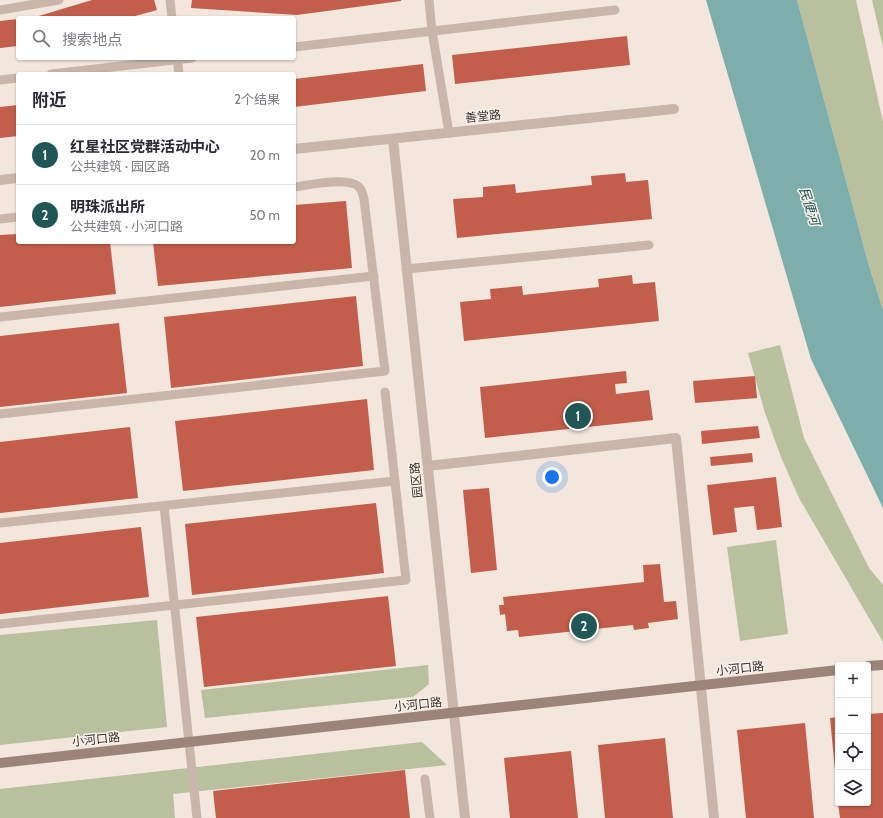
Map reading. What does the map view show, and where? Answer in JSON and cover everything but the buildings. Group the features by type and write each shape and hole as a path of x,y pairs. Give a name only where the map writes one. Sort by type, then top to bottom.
{"street":[{"name":"善堂路","path":"296,149 674,109"},
{"name":"园区路","path":"394,139 406,270 465,818"},
{"path":"0,180 16,178"},
{"path":"428,466 676,438 714,818"},
{"path":"871,666 882,665"},
{"name":"小河口路","path":"0,763 835,670"}],"lane":[{"path":"0,10 59,0"},
{"path":"170,0 172,16"},
{"path":"429,0 432,31 449,133"},
{"path":"296,46 615,10"},
{"path":"68,72 169,60"},
{"path":"177,60 179,72"},
{"path":"0,80 16,78"},
{"path":"0,414 385,371 364,199 360,188 355,184 345,182 296,187"},
{"path":"0,219 16,217"},
{"path":"406,270 650,245"},
{"path":"0,316 374,276"},
{"path":"0,624 406,580 386,392"},
{"path":"0,523 395,481"},
{"path":"164,506 197,818"},
{"path":"425,779 430,818"}],"green space":[{"path":"797,0 856,0 883,122 883,310 869,266"},
{"path":"872,0 883,0 883,47"},
{"path":"780,345 804,438 869,568 883,585 883,642 799,498 781,457 765,413 748,353"},
{"path":"776,540 788,634 740,641 727,547"},
{"path":"157,620 167,727 0,745 0,635"},
{"path":"428,665 429,684 413,697 205,718 201,690"},
{"path":"422,742 447,765 173,794 175,818 0,818 0,789"}],"water":[{"name":"民便河","path":"706,0 797,0 869,266 883,310 883,508 811,359"}],"place":[{"name":"红星社区党群活动中心","path":"578,416"},
{"name":"明珠派出所","path":"584,626"}]}
